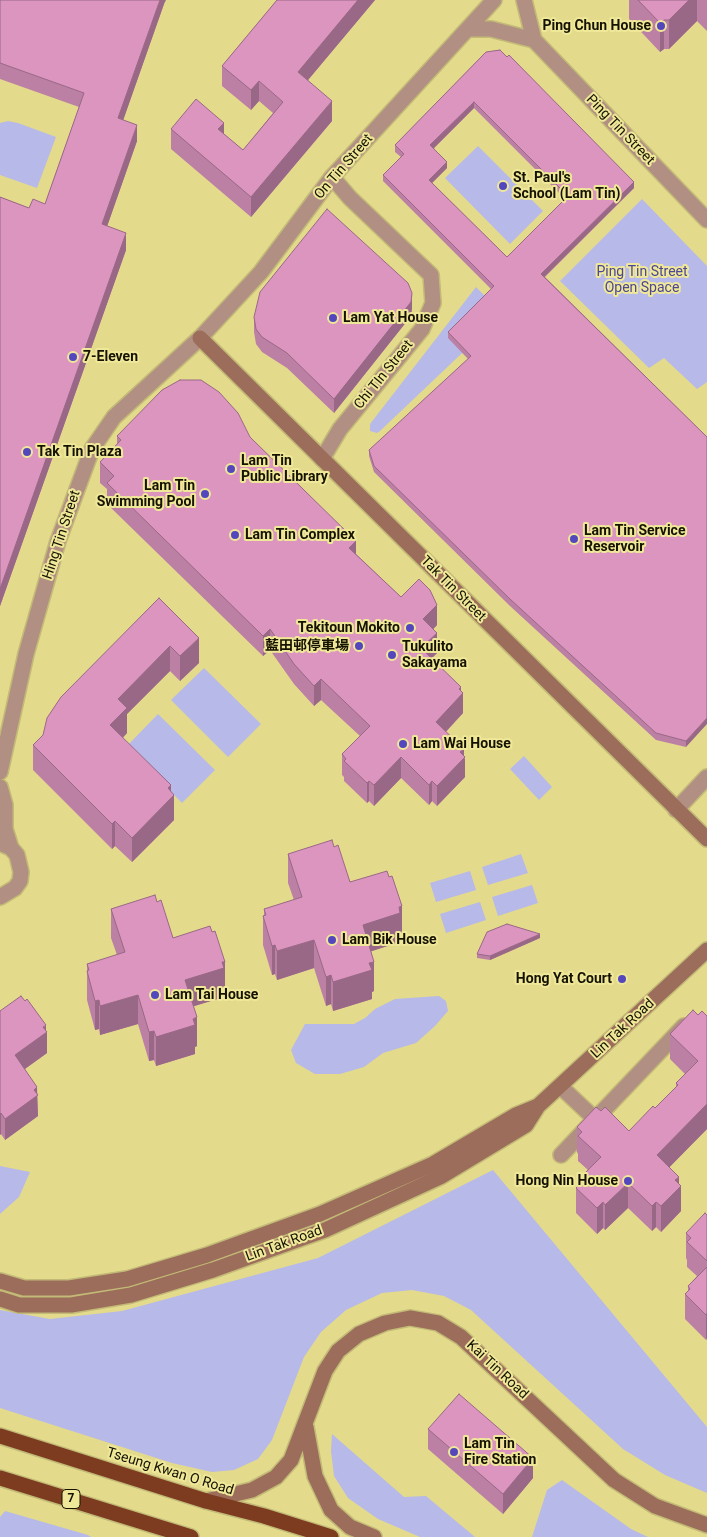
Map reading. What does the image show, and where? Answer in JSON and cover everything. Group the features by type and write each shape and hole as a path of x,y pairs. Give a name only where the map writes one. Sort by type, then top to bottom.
{"highway":[{"name":"Tseung Kwan O Road","path":"0,1436 206,1501 264,1516 331,1537"},
{"name":"7","path":"0,1478 191,1537"}],"street":[{"name":"On Tin Street","path":"200,338 261,272 332,177 494,0"},
{"name":"Ping Tin Street","path":"524,0 534,40 707,220"},
{"path":"468,29 491,29 534,40"},
{"name":"Chi TIn Street","path":"322,459 340,429 422,329 429,317 433,303 431,275 350,198 332,177"},
{"name":"Tak Tin Street","path":"200,338 707,839"},
{"name":"Hing Tin Street","path":"0,772 26,654 55,551 92,449 114,416 200,338"},
{"path":"676,810 707,777"},
{"path":"0,787 5,805 4,830 6,846 20,863 20,881 15,888 0,897"},
{"name":"Lin Tak Road","path":"0,1281 24,1288 69,1288 127,1279 207,1255 320,1214 433,1164 516,1115 538,1106 561,1087 707,950"},
{"path":"561,1155 684,1026"},
{"path":"561,1087 595,1119"},
{"name":"Lin Tak Road","path":"0,1299 19,1305 71,1305 132,1295 325,1230 440,1177 526,1125 538,1106"},
{"name":"Kai Tin Road","path":"206,1501 252,1490 276,1477 291,1460 325,1371 338,1351 360,1334 385,1323 410,1318 438,1323 461,1337 614,1480 656,1506 707,1525"},
{"path":"305,1423 315,1476 332,1510 350,1527 374,1537"}],"green space":[{"path":"8,121 56,137 37,188 0,175 0,123"},
{"path":"478,146 543,211 510,244 445,178"},
{"name":"Ping Tin Street Open Space","path":"642,199 707,266 707,382 697,389 664,358 649,368 560,281"},
{"path":"476,287 505,316 459,356 380,431 377,433 370,431 370,424"},
{"path":"204,668 261,724 228,757 171,700"},
{"path":"158,714 215,770 182,803 126,747"},
{"path":"524,756 552,787 539,800 510,769"},
{"path":"521,854 528,873 488,885 482,867"},
{"path":"470,871 476,890 436,902 430,883"},
{"path":"532,885 538,903 498,916 492,897"},
{"path":"480,902 486,920 446,933 440,914"},
{"path":"439,996 446,1001 448,1011 416,1043 383,1053 364,1067 340,1074 315,1074 296,1063 291,1050 305,1024 354,1024 365,1018 375,1009 395,999"},
{"path":"0,1166 30,1172 19,1197 0,1214"},
{"path":"493,1170 707,1427 707,1493 665,1475 623,1449 471,1310 444,1296 412,1290 382,1293 346,1310 321,1332 304,1357 272,1440 258,1459 234,1470 212,1472 172,1463 0,1408 0,1310 50,1319 122,1311 318,1258"},
{"path":"332,1434 404,1497 426,1496 475,1537 420,1537 378,1519 348,1498 334,1476 331,1451"},
{"path":"562,1480 631,1529 648,1537 532,1537 547,1490"},
{"path":"5,1511 91,1537 0,1537 0,1517"}],"building":[{"path":"0,0 160,0 118,118 137,125 102,224 126,233 0,589 0,197 29,208 33,199 45,204 84,93 0,63"},
{"path":"277,0 358,0 298,72 332,101 251,197 171,129 196,99 224,123 218,129 243,150 283,102 259,81 251,90 222,66"},
{"path":"638,0 689,0 669,20 664,20 660,23"},
{"name":"Lam Tin Service Reservoir","path":"500,50 507,57 509,55 634,182 541,274 707,437 707,718 686,741 656,733 510,599 374,466 369,450 471,356 448,332 494,286 383,175 404,154 395,145 486,52","holes":["474,102 568,196 507,257 429,180 447,162 430,145"]},
{"name":"Lam Yat House","path":"327,209 408,283 412,293 411,302 334,399 287,353 262,337 256,329 254,317 260,292"},
{"path":"180,380 201,380 219,392 238,413 250,437 356,541 349,548 401,597 419,579 430,590 437,605 423,619 437,633 421,648 461,687 459,689 463,693 436,722 464,749 460,752 465,757 437,786 432,781 429,785 401,757 374,785 369,781 367,783 344,761 346,759 342,754 370,726 321,679 314,686 294,664 270,629 263,636 107,483 114,476 100,462 121,440 117,436 162,390"},
{"path":"159,598 199,638 180,656 170,646 118,699 127,708 110,725 171,785 168,788 174,795 132,838 115,821 112,824 33,745 43,735 47,718 61,697"},
{"path":"332,840 334,847 338,845 350,882 387,871 389,877 392,876 402,906 399,907 400,913 363,925 374,962 369,963 372,970 333,982 331,975 326,977 314,940 277,951 275,945 272,946 263,916 266,915 264,909 302,897 288,854"},
{"path":"155,895 157,902 161,900 173,938 210,926 212,932 215,931 225,962 222,962 224,968 185,980 197,1017 193,1019 195,1025 156,1037 154,1031 149,1032 138,995 100,1006 99,1000 95,1001 87,971 89,970 87,964 125,952 111,909"},
{"path":"507,924 540,934 490,956 477,954 487,932"},
{"path":"21,996 25,1001 27,999 46,1025 43,1027 47,1032 15,1055 37,1087 34,1090 38,1095 5,1119 0,1114 0,1011"},
{"path":"693,1010 698,1015 702,1011 707,1016 707,1104 657,1155 679,1177 675,1180 681,1186 661,1206 656,1202 652,1206 628,1183 605,1205 603,1202 597,1208 576,1188 582,1182 579,1179 601,1157 578,1136 582,1132 577,1127 596,1107 601,1111 605,1107 629,1131 653,1106 655,1108 678,1085 676,1083 698,1061 670,1034"},
{"path":"705,1213 707,1215 707,1261 687,1242 691,1238 686,1233"},
{"path":"707,1267 706,1315 685,1294 690,1289 688,1286"},
{"path":"459,1394 533,1458 503,1494 428,1429"}],"place":[{"name":"Ping Chun House","path":"661,26"},
{"name":"St. Paul's School (Lam Tin)","path":"503,186"},
{"name":"Lam Yat House","path":"333,318"},
{"name":"7-Eleven","path":"73,357"},
{"name":"Tak Tin Plaza","path":"27,452"},
{"name":"Lam Tin Public Library","path":"231,469"},
{"name":"Lam Tin Swimming Pool","path":"205,494"},
{"name":"Lam Tin Complex","path":"235,535"},
{"name":"Lam Tin Service Reservoir","path":"574,539"},
{"name":"Tekitoun Mokito","path":"410,628"},
{"name":"藍田邨停車場","path":"359,646"},
{"name":"Tukulito Sakayama","path":"392,655"},
{"name":"Lam Wai House","path":"403,744"},
{"name":"Lam Bik House","path":"332,940"},
{"name":"Hong Yat Court","path":"622,979"},
{"name":"Lam Tai House","path":"155,995"},
{"name":"Hong Nin House","path":"628,1181"},
{"name":"Lam Tin Fire Station","path":"454,1452"}]}
